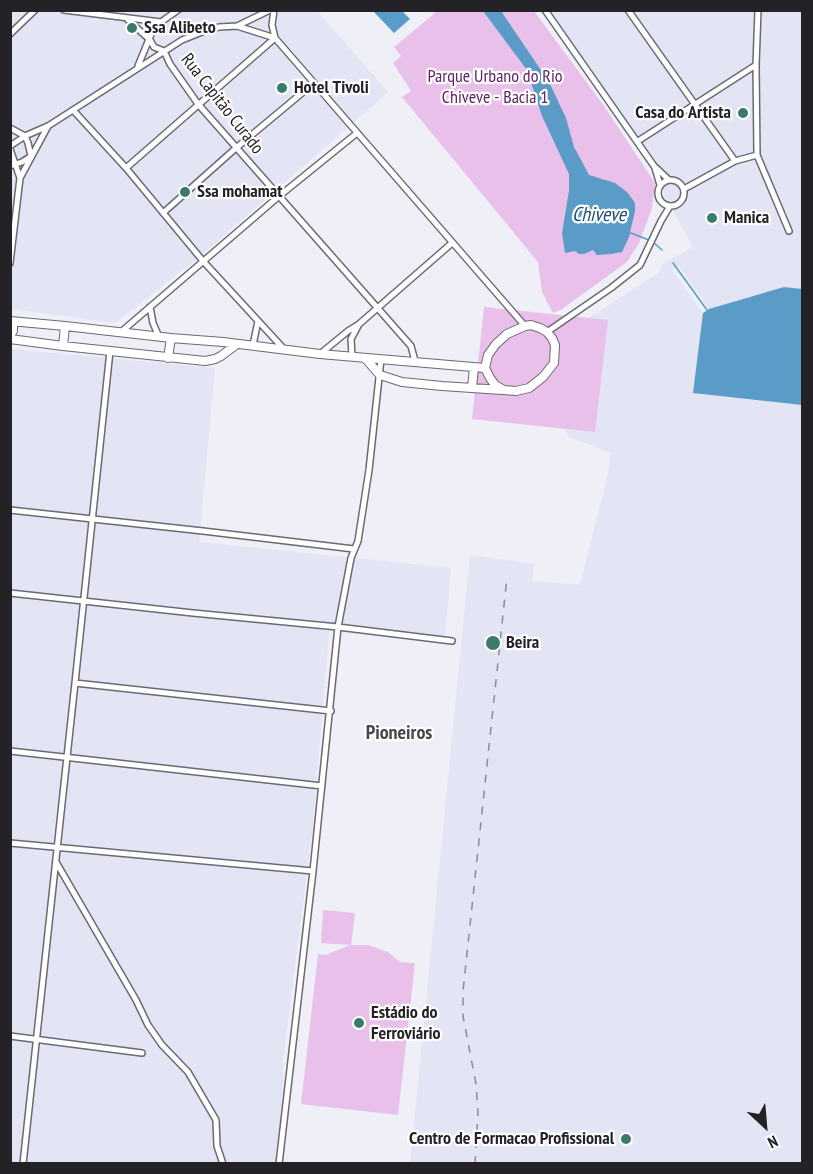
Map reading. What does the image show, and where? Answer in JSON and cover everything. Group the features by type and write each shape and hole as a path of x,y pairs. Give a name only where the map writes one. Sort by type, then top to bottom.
{"street":[{"path":"10,34 35,10"},
{"path":"64,10 161,22"},
{"path":"138,67 154,27 178,10"},
{"path":"237,26 270,10"},
{"path":"274,10 272,25 275,38 525,326"},
{"path":"545,10 654,166 669,180"},
{"path":"628,10 735,161"},
{"path":"758,10 757,154 789,231"},
{"path":"126,18 150,40 154,47 164,51 182,40 219,27 237,26 275,38"},
{"path":"126,168 275,38"},
{"name":"Rua Capitão Curado","path":"10,148 25,136 48,126 164,51 170,64 198,104 411,346 415,362"},
{"path":"638,141 756,65"},
{"path":"163,213 314,83"},
{"path":"73,110 126,168 203,261 283,348"},
{"path":"10,263 20,178 48,126"},
{"path":"10,128 25,136 31,156"},
{"path":"121,332 278,196 357,133"},
{"path":"10,148 13,165 20,178"},
{"path":"684,189 735,161 757,154"},
{"path":"13,165 31,156"},
{"path":"654,166 660,185 658,194 662,202 661,221"},
{"path":"660,185 669,180 675,180 684,189 681,201 676,205 670,206 662,202"},
{"path":"547,332 640,265 670,206"},
{"path":"320,354 358,325 452,243"},
{"path":"150,307 159,337"},
{"path":"253,345 258,321"},
{"path":"10,322 283,348 320,354 485,368"},
{"path":"10,322 13,331 10,337 63,346 205,361 221,356 237,344"},
{"path":"352,357 351,339 358,325"},
{"path":"365,358 380,375 402,382 516,392 529,388 543,377 554,363 555,345 547,332 531,325 525,326 507,334 496,344 488,355 485,368 495,385 504,390"},
{"path":"63,346 65,326"},
{"path":"168,357 171,338"},
{"path":"23,1164 85,602 110,351"},
{"path":"279,1164 339,627 351,558 358,541 368,480 381,358"},
{"path":"472,388 474,367"},
{"path":"10,510 354,549"},
{"path":"10,593 452,641"},
{"path":"75,683 331,711"},
{"path":"10,751 322,786"},
{"path":"10,843 313,871"},
{"path":"56,861 148,1025 162,1045 188,1072 216,1120 217,1146 223,1164"},
{"path":"10,1036 142,1053"}],"shaded area":[{"path":"10,11 317,11 388,92 197,259 115,323 11,309"},
{"path":"543,11 802,11 802,289 784,287 709,309 679,266 672,270 703,313 693,393 802,405 802,1163 410,1164 470,555 534,564 532,581 580,585 608,474 611,453 569,437 562,425 562,335 660,272 663,264 693,247 659,185 658,175"},
{"path":"10,349 215,368 199,542 451,568 445,637 330,622 312,833 283,1061 282,1163 11,1163"}],"green space":[{"name":"Parque Urbano do Rio Chiveve - Bacia 1","path":"433,11 534,11 604,106 655,183 652,208 639,243 627,262 562,309 553,313 542,292 538,262 402,97 411,91 393,63 401,56 394,47 435,13"},
{"path":"484,307 608,320 595,432 472,419"},
{"name":"Estádio do Ferroviário","path":"323,910 355,913 351,945 368,945 388,952 400,962 415,963 398,1115 301,1104 318,954 328,955 350,945 321,943"}],"water":[{"path":"373,11 402,11 410,19 394,33"},
{"name":"Chiveve","path":"483,11 501,11 549,82 566,118 574,147 589,175 615,183 627,192 635,203 629,237 622,252 597,255 593,250 584,254 575,251 565,253 562,233 569,191 569,174 542,116 527,70"},
{"path":"784,287 802,289 802,405 693,393 703,313 709,309"}],"waterway":[{"path":"628,232 649,240"},
{"path":"653,242 662,250"},
{"path":"673,263 707,310"}],"railway":[{"path":"475,1164 478,1112 476,1084 463,1016 463,991 507,577"}],"place":[{"name":"Ssa Alibeto","path":"132,28"},
{"name":"Hotel Tivoli","path":"282,88"},
{"name":"Casa do Artista","path":"743,113"},
{"name":"Ssa mohamat","path":"185,192"},
{"name":"Manica","path":"712,218"},
{"name":"Beira","path":"493,643"},
{"name":"Estádio do Ferroviário","path":"359,1023"},
{"name":"Centro de Formacao Profissional","path":"626,1139"}],"district":[{"name":"Pioneiros","path":"399,733"}]}
